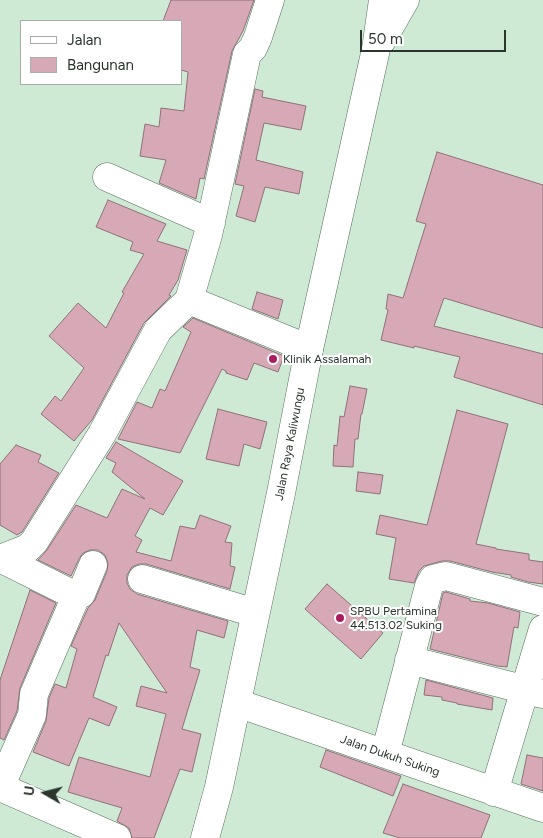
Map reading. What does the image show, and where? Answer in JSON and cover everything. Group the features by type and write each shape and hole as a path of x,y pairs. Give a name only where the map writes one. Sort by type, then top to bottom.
{"street":[{"path":"1,559 28,548 34,542 102,434 158,330 189,300 211,223 247,54 253,48 270,0"},
{"path":"376,50 383,0"},
{"path":"376,50 405,0"},
{"name":"Jalan Raya Kaliwungu","path":"205,838 219,787 237,704 308,349 376,50"},
{"path":"107,177 211,223"},
{"path":"189,300 308,349"},
{"path":"1,559 76,596"},
{"path":"93,565 81,594 76,596 34,694 32,715 0,787 118,838"},
{"path":"385,754 429,586 433,579 446,576 543,602"},
{"path":"142,579 255,613"},
{"path":"494,792 534,692 543,629"},
{"path":"409,660 534,692"},
{"name":"Jalan Dukuh Suking","path":"237,704 543,808"}],"building":[{"path":"171,0 254,0 243,31 232,51 204,179 200,178 196,199 159,183 166,160 140,156 145,124 159,127 161,108 184,111 188,72 182,70 182,20 163,20"},
{"path":"255,89 263,91 262,97 306,106 301,130 264,123 256,160 303,172 299,194 265,187 255,222 236,216 244,186 235,184"},
{"path":"437,152 543,185 543,328 444,298 434,326 543,354 543,405 454,377 460,357 381,340 388,310 386,309 388,294 403,298 426,224 416,221"},
{"path":"108,200 166,224 157,241 187,250 178,280 169,295 171,296 144,323 92,420 74,441 41,414 55,396 61,401 84,368 49,336 78,303 106,328 124,293 122,292 144,254 130,250 133,242 96,227"},
{"path":"257,292 283,300 278,319 252,309"},
{"path":"193,318 284,356 278,372 254,363 247,380 226,373 222,369 180,453 118,439 137,402 152,408 160,389 165,391 191,332 183,327"},
{"path":"350,386 367,389 358,439 355,439 353,467 333,466 334,445 337,446 340,416 344,417"},
{"path":"218,409 267,422 260,449 244,444 239,466 206,459"},
{"path":"457,410 508,424 476,544 529,554 529,560 543,562 543,584 528,582 511,577 511,575 450,561 442,561 424,566 419,571 414,583 389,579 396,538 376,534 380,515 427,525"},
{"path":"116,442 183,481 163,515 150,508 135,536 142,540 136,552 171,561 180,526 195,529 200,515 231,526 225,542 232,543 230,566 235,567 230,589 146,564 132,567 127,575 127,583 130,589 137,594 228,621 224,638 197,630 190,667 200,670 182,729 201,734 192,772 180,769 154,838 132,838 129,828 117,821 122,808 68,792 79,757 150,777 166,714 136,706 141,686 167,693 119,623 108,656 106,655 93,697 117,707 109,726 89,718 69,766 33,752 46,721 49,698 55,684 66,688 77,649 71,646 88,608 95,600 107,571 108,563 105,555 98,550 90,550 83,553 71,576 38,560 47,550 76,505 107,518 122,489 145,499 112,472 116,463 106,458"},
{"path":"16,445 41,455 38,462 59,473 22,532 17,535 0,525 0,464"},
{"path":"358,472 383,475 380,494 356,491"},
{"name":"SPBU Pertamina 44.513.02 Suking","path":"327,584 383,633 361,659 305,609"},
{"path":"30,590 56,603 20,688 17,711 4,740 0,738 0,680"},
{"path":"446,592 470,599 470,601 488,603 520,612 518,628 514,627 507,667 430,649 443,593"},
{"path":"426,680 493,698 492,710 457,704 442,700 442,697 424,695"},
{"path":"326,750 401,776 393,796 320,767"},
{"path":"527,755 543,758 543,791 521,784"},
{"path":"403,784 490,815 481,838 400,838 383,833"}],"place":[{"name":"Klinik Assalamah","path":"273,359"},
{"name":"SPBU Pertamina 44.513.02 Suking","path":"340,618"}]}
